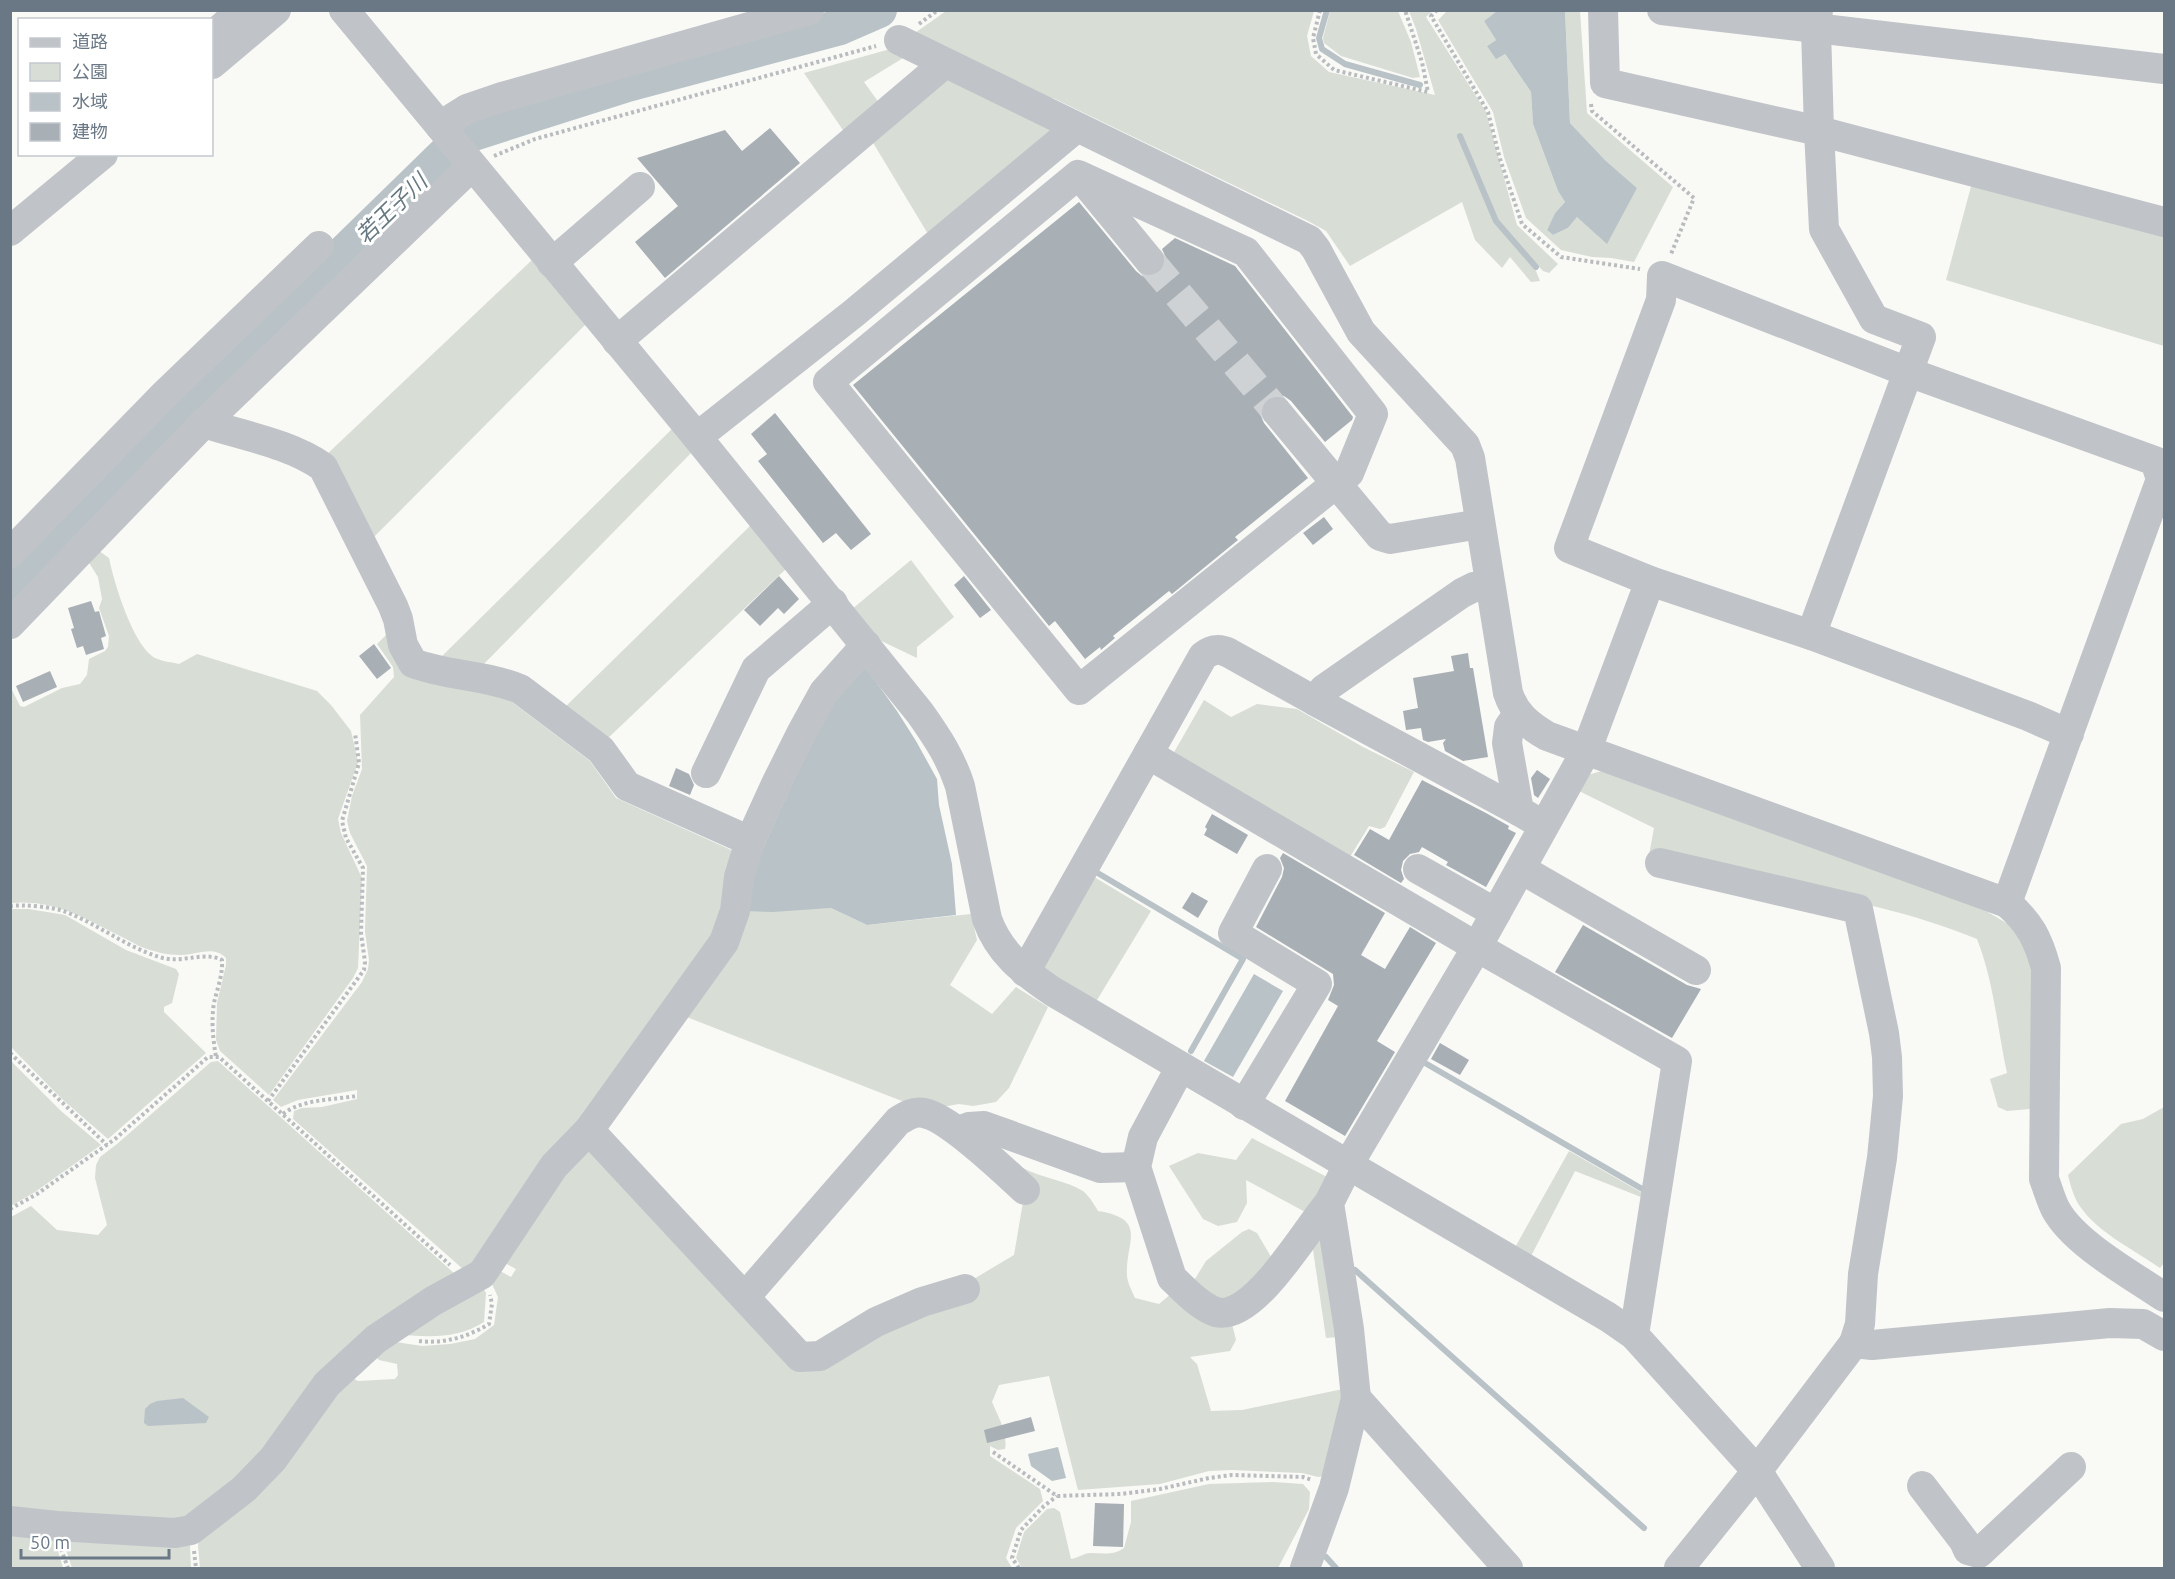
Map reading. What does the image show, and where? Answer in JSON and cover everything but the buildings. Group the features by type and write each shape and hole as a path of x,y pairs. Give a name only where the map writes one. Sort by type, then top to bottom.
{"street":[{"path":"213,35 242,10"},
{"path":"213,63 276,10"},
{"path":"344,10 697,437 920,713 955,768 987,919 993,935 1003,950 1025,972 1052,991 1598,1311 1634,1335 1757,1471 1820,1569"},
{"path":"443,129 467,109 502,97 809,10"},
{"path":"1602,10 1605,83 1819,130 2164,222"},
{"path":"1662,10 1817,20 2164,69"},
{"path":"1811,635 1921,337 1874,319 1824,229 1817,20"},
{"path":"899,39 1076,128 1309,240 1361,332 1465,445 1470,458 1508,693 1518,714 1532,728 1547,736 2007,903 2023,917 2038,942 2046,968 2044,1179 2056,1211 2077,1235 2104,1257 2164,1297"},
{"path":"617,341 945,63"},
{"path":"697,437 854,313 1076,128"},
{"path":"10,205 68,156"},
{"path":"10,231 101,156"},
{"path":"10,624 204,423 470,163"},
{"path":"1078,175 1149,260"},
{"path":"1078,175 1246,252 1373,414 1349,473 1079,690 828,382 1078,175"},
{"path":"552,264 640,187"},
{"path":"10,553 165,393 319,246"},
{"path":"2007,903 2069,734 2161,479 2155,461 1908,372 1662,276 1661,300 1569,548 1650,581 1811,635 2069,734"},
{"path":"1277,412 1380,536 1390,539 1480,525"},
{"path":"204,423 296,452 323,467 393,606 403,645 413,663 432,670 508,684 519,689 601,750 627,786 750,840"},
{"path":"1180,1068 1143,1137 1136,1167 1172,1278 1203,1306 1218,1313 1234,1312 1260,1291 1293,1254 1329,1203 1348,1165 1496,914 1521,869 1532,819 1587,749 1650,581"},
{"path":"1315,701 1324,688 1462,593 1474,587 1490,585"},
{"path":"706,773 756,669 833,603"},
{"path":"10,1521 152,1532 176,1533 191,1530 244,1489 273,1459 327,1384 383,1334 433,1301 475,1279 554,1166 589,1130 724,942 735,911 739,877 750,840 824,692 866,645"},
{"path":"1025,972 1203,656 1209,651 1221,649 1229,653 1532,819"},
{"path":"1518,714 1509,727 1507,742 1532,819"},
{"path":"1148,754 1677,1061 1634,1335"},
{"path":"1660,863 1858,909 1887,1057 1888,1096 1882,1158 1863,1274 1860,1324 1854,1342 1757,1471 1679,1569"},
{"path":"1244,1105 1317,984 1233,933 1267,869"},
{"path":"1418,869 1496,914"},
{"path":"1521,869 1696,970"},
{"path":"745,1297 898,1121 909,1114 925,1113 958,1131 1025,1190"},
{"path":"958,1131 969,1127 984,1126 1100,1168 1136,1167"},
{"path":"589,1130 800,1357 820,1356 876,1322 922,1302 965,1289"},
{"path":"1305,1569 1334,1488 1356,1398 1349,1329 1329,1203"},
{"path":"1854,1342 1872,1345 2110,1323 2143,1324 2164,1336"},
{"path":"1356,1398 1508,1569"},
{"path":"1922,1486 1964,1541 1968,1550 1979,1553 2071,1467"}],"path":[{"path":"470,163 535,139 899,39 938,10"},
{"path":"1320,10 1313,38 1316,54 1334,70 1428,92 1422,62 1405,10"},
{"path":"1437,10 1431,16 1488,112 1500,159 1522,224 1561,257 1637,268 1662,276 1694,198 1592,111 1591,100"},
{"path":"268,1101 364,970 361,933 363,868 346,838 342,821 359,763 355,733"},
{"path":"10,906 64,911 135,949 165,958 183,960 214,956 222,960 212,1021 216,1057"},
{"path":"10,1053 107,1144"},
{"path":"10,1209 37,1194 107,1144 208,1058 219,1057 461,1275 475,1279 490,1292 492,1304 489,1324 474,1333 455,1339 427,1342 383,1334"},
{"path":"283,1114 293,1106 302,1103 356,1096"},
{"path":"993,1452 1058,1496"},
{"path":"1018,1569 1012,1558 1021,1530 1044,1506 1058,1496 1120,1494 1232,1475 1303,1477 1334,1488"}],"green space":[{"path":"946,11 1314,11 1307,36 1311,56 1329,72 1435,95 1409,11 1432,11 1426,17 1486,112 1517,225 1558,264 1549,273 1543,271 1498,221 1460,134 1457,135 1494,222 1536,271 1540,281 1531,282 1510,257 1502,268 1475,240 1462,202 1350,266 1326,231 1308,221 1053,98 1032,97 912,35"},
{"path":"1330,11 1398,11 1411,42 1420,77 1413,78 1341,56 1324,43 1323,38"},
{"path":"1447,11 1497,11 1484,21 1496,40 1487,46 1504,53 1531,92 1533,124 1558,191 1565,202 1555,213 1547,230 1553,235 1568,228 1577,217 1637,188 1605,160 1570,123 1565,11 1580,11 1587,113 1673,187 1634,262 1592,257 1561,250 1526,218 1504,157 1493,112 1438,20"},
{"path":"894,48 908,55 864,82 882,107 847,136 804,73"},
{"path":"946,72 1066,129 931,239 869,136"},
{"path":"1973,179 2164,229 2164,346 1946,280"},
{"path":"533,259 587,323 370,541 323,458"},
{"path":"675,426 694,450 476,672 433,665"},
{"path":"753,523 788,567 606,740 562,710"},
{"path":"95,548 109,558 131,625 145,649 152,656 179,664 197,654 317,691 351,731 358,762 338,819 341,833 362,878 358,968 269,1095 220,1051 216,1040 217,1003 226,965 226,958 221,954 210,951 182,955 161,953 142,947 56,907 11,903 10,686 20,706 24,707 62,688 80,684 87,675 89,659 108,647 109,636 99,608 102,599 98,577 86,558"},
{"path":"911,560 954,617 917,647 917,658 875,638 851,610"},
{"path":"387,634 504,696 590,761 616,798 740,854 730,908 487,1256 464,1270 293,1119 294,1111 302,1108 322,1107 357,1099 357,1090 298,1100 281,1107 273,1100 362,982 368,969 365,932 367,866 350,833 347,821 352,796 362,769 360,715 394,677 393,667 377,644"},
{"path":"1204,700 1231,717 1257,704 1297,709 1363,747 1414,772 1385,827 1380,829 1369,826 1345,865 1173,754"},
{"path":"1602,771 1981,908 2008,924 2025,942 2035,969 2033,1094 2030,1109 2007,1111 1998,1107 1990,1079 2007,1073 1991,988 1977,939 1937,924 1855,902 1647,866 1654,828 1577,790 1587,775"},
{"path":"1089,874 1151,911 1094,1005 1044,972 1043,958"},
{"path":"831,908 867,925 971,914 977,940 950,985 992,1014 1016,987 1048,1007 1009,1088 996,1102 937,1108 907,1103 679,1014 743,911"},
{"path":"11,909 29,909 65,915 126,950 176,969 179,974 172,1003 164,1007 164,1012 206,1053 108,1139 62,1099 11,1047"},
{"path":"10,1060 61,1111 101,1145 35,1192 11,1206"},
{"path":"218,1061 456,1275 310,1399 191,1524 11,1517 11,1217 31,1206 57,1230 98,1235 107,1225 95,1178 96,1165 100,1157 211,1062"},
{"path":"2164,1107 2164,1263 2160,1268 2108,1234 2089,1217 2077,1201 2068,1175 2121,1124 2143,1119"},
{"path":"1252,1138 1327,1177 1309,1214 1246,1180 1247,1203 1237,1222 1218,1226 1203,1219 1169,1166 1198,1153 1236,1160"},
{"path":"583,1143 795,1358 967,1283 1014,1255 1024,1196 1023,1168 1077,1188 1087,1195 1098,1211 1114,1215 1124,1220 1129,1226 1131,1234 1127,1278 1135,1298 1159,1304 1171,1294 1232,1324 1236,1340 1230,1351 1190,1357 1197,1364 1211,1411 1242,1410 1343,1389 1323,1476 1302,1473 1209,1471 1160,1484 1078,1490 1049,1376 999,1385 992,1402 1002,1425 1006,1443 1005,1449 998,1450 990,1446 990,1456 1040,1489 1043,1501 1016,1528 1006,1558 1012,1568 200,1568 199,1535 351,1377 358,1381 395,1379 398,1375 397,1364 379,1360 373,1354 389,1341 422,1346 475,1339 494,1325 498,1297 492,1284 497,1272 511,1277 516,1269 505,1263"},
{"path":"1569,1151 1651,1198 1651,1201 1575,1171 1529,1260 1513,1251"},
{"path":"1323,1222 1338,1337 1326,1338 1312,1243"},
{"path":"1249,1229 1257,1233 1277,1267 1234,1307 1190,1287 1206,1261"},
{"path":"479,1282 486,1293 484,1322 462,1332 440,1336 394,1334"},
{"path":"1273,1482 1303,1484 1310,1492 1309,1509 1278,1568 1022,1568 1016,1558 1024,1532 1047,1509 1054,1508 1060,1512 1071,1559 1088,1553 1112,1553 1124,1548 1131,1522 1131,1501 1209,1484"},
{"path":"10,1525 54,1537 63,1568 11,1568"},
{"path":"59,1529 188,1540 191,1568 72,1568"}],"water":[{"path":"1497,11 1565,11 1570,123 1605,160 1637,188 1607,244 1577,217 1568,228 1553,235 1547,230 1555,213 1565,202 1558,191 1533,124 1531,92 1505,54 1496,59 1487,46 1496,40 1484,21"},
{"path":"861,661 897,711 937,779 939,805 952,864 956,915 867,925 831,908 773,912 743,911 744,890 826,709"},
{"path":"1254,974 1283,991 1233,1077 1204,1061"},
{"path":"183,1398 209,1417 206,1423 148,1426 144,1423 145,1409 150,1404"},
{"path":"1058,1447 1066,1478 1052,1481 1031,1466 1028,1454"}],"waterway":[{"name":"若王子川","path":"10,586 184,409 464,136 627,84 840,27 879,10"},
{"path":"1327,10 1319,38 1322,49 1345,64 1420,85"},
{"path":"1460,136 1496,221 1536,267"},
{"path":"184,409 192,417"},
{"path":"1096,872 1243,959 1191,1051"},
{"path":"1425,1063 1644,1190"},
{"path":"1355,1270 1644,1528"},
{"path":"1326,1557 1336,1568"}],"tunnel":[{"path":"1149,260 1277,412"}]}
